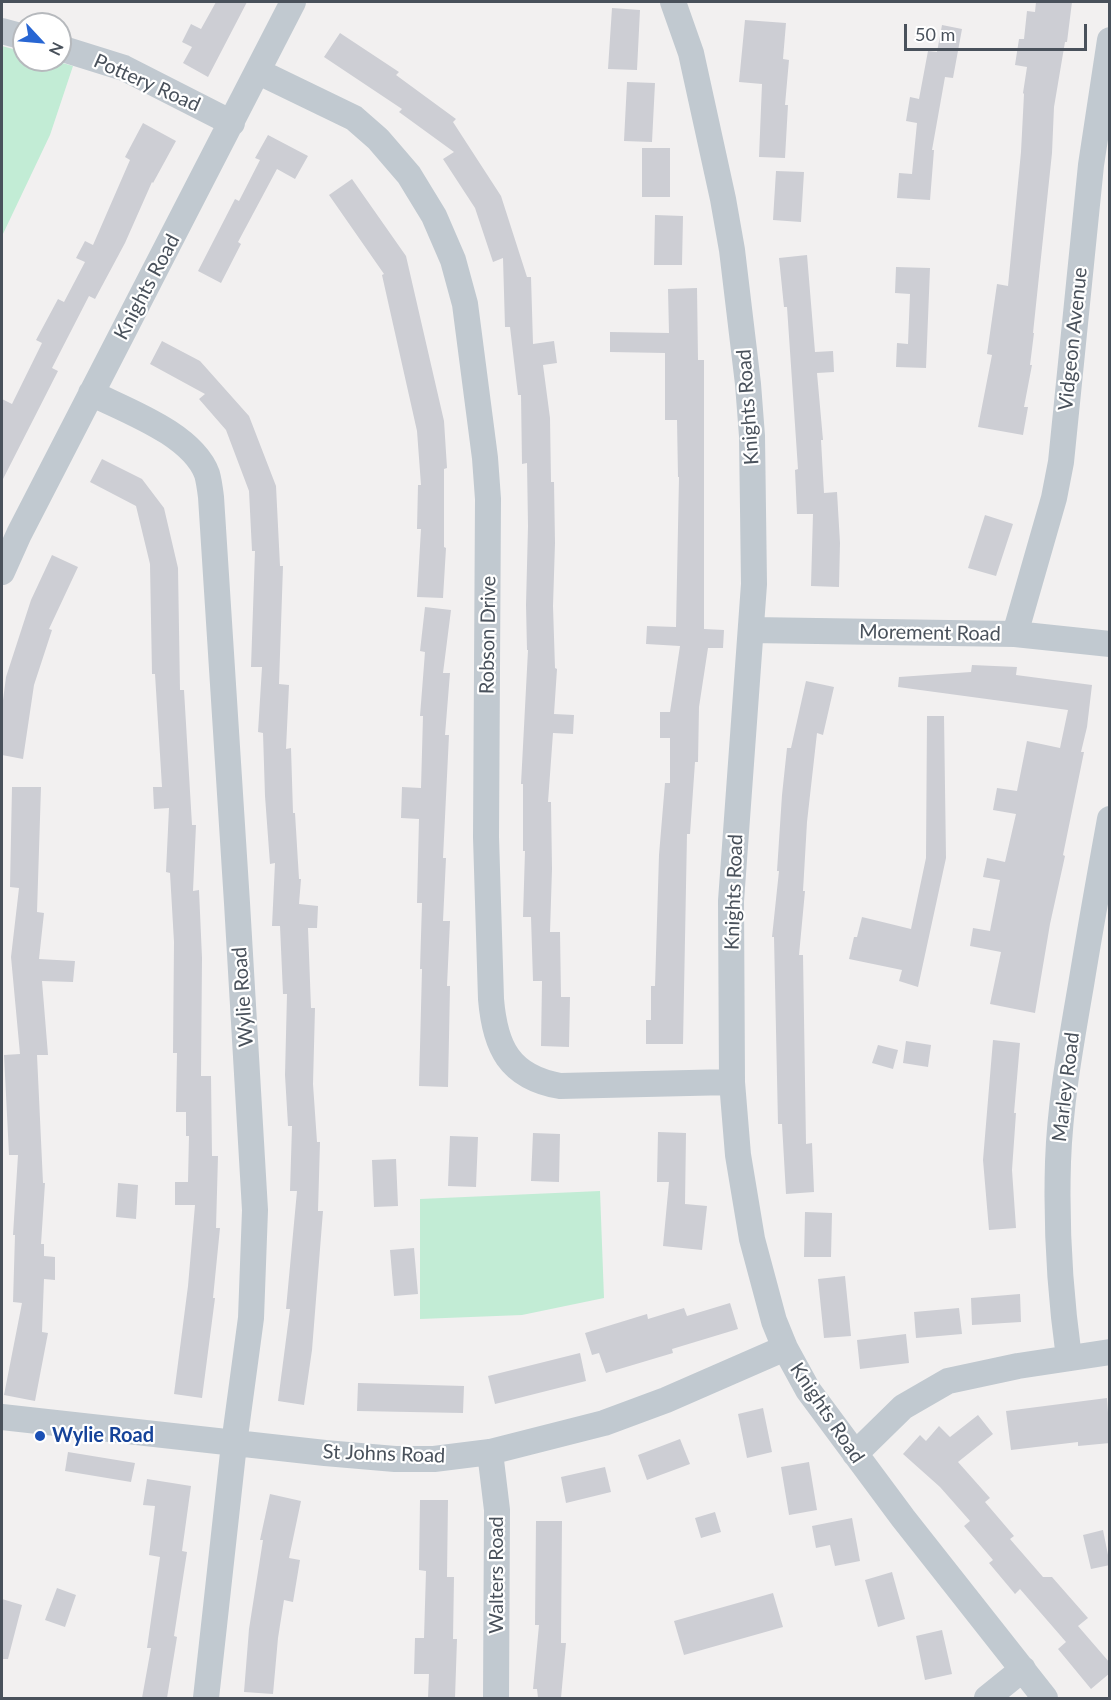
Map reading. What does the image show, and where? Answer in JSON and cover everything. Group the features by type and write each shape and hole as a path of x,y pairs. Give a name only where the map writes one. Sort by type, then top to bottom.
{"street":[{"name":"Knights Road","path":"2,572 19,534 293,2"},
{"name":"Knights Road","path":"673,2 691,53 732,250 752,436 754,584 731,901 732,1082 738,1155 752,1239 774,1321 785,1348 808,1390 1045,1698"},
{"name":"Vidgeon Avenue","path":"1015,634 1051,510 1061,462 1091,165 1110,40"},
{"name":"Pottery Road","path":"72,52 124,69 232,123"},
{"name":"Robson Drive","path":"258,72 354,118 378,139 409,175 434,216 453,260 465,304 485,458 488,499 486,837 491,999 493,1020 501,1048 507,1058 520,1070 547,1084 560,1086 732,1082"},
{"name":"Wylie Road","path":"91,393 170,433 188,446 198,457 207,474 211,496 255,1210 251,1318 234,1444 206,1698"},
{"name":"Morement Road","path":"751,630 1015,634 1110,644"},
{"name":"Marley Road","path":"1069,1358 1062,1306 1059,1246 1060,1129 1072,1037 1110,819"},
{"name":"St Johns Road","path":"2,1417 234,1444 395,1459 434,1459 490,1452 604,1423 666,1400 785,1348"},
{"path":"855,1454 903,1407 948,1381 1018,1366 1110,1352"},
{"name":"Walters Road","path":"490,1452 498,1554 496,1698"},
{"path":"987,1698 1023,1669"}],"green space":[{"path":"2,46 12,49 12,72 71,72 50,135 2,236"},
{"path":"600,1191 604,1298 522,1315 420,1319 420,1199"}],"building":[{"path":"216,2 247,2 208,77 183,63 192,47 182,42 191,24 201,29"},
{"path":"1036,2 1072,2 1067,42 1065,42 1054,107 1052,153 1030,365 1032,365 1024,407 1028,407 1023,435 978,427 992,355 987,354 997,284 1008,286 1027,67 1015,65 1019,39 1024,39 1027,11 1035,12"},
{"path":"612,8 640,10 637,70 608,69"},
{"path":"745,20 786,23 783,59 789,60 785,105 788,105 785,158 759,157 762,84 739,82"},
{"path":"942,25 962,29 953,78 945,77 932,150 934,150 930,200 897,198 899,173 912,174 917,123 906,121 910,97 919,99 928,51 937,52"},
{"path":"340,33 399,72 396,75 456,119 453,122 501,196 527,277 531,277 533,344 554,341 557,363 543,365 550,418 551,482 554,482 553,606 555,668 557,669 554,714 574,715 573,734 553,733 548,802 551,802 550,932 560,932 561,997 570,997 569,1047 541,1046 542,981 533,981 531,917 523,917 525,851 523,851 523,784 521,784 528,650 527,463 522,464 521,395 518,395 510,327 505,327 503,258 493,262 475,208 443,159 454,152 399,112 402,109 324,57"},
{"path":"627,82 655,83 652,142 624,141"},
{"path":"143,123 176,141 152,182 125,243 95,299 89,296 52,368 58,371 2,481 2,399 12,404 42,343 36,340 58,299 64,302 85,262 76,258 85,241 93,245 130,160 125,157"},
{"path":"268,135 308,156 295,179 277,169 238,242 241,244 221,283 198,271 235,199 239,201 260,160 255,158"},
{"path":"642,148 670,148 670,197 642,197"},
{"path":"776,171 804,172 801,222 773,220"},
{"path":"352,179 406,256 444,421 447,468 444,469 444,547 446,548 443,598 417,597 421,529 417,529 418,485 421,485 417,431 382,275 384,274 329,195"},
{"path":"655,215 683,216 682,265 654,265"},
{"path":"807,255 815,352 833,351 834,372 817,373 823,440 821,440 824,493 837,492 840,543 839,587 811,586 813,514 797,514 795,470 798,469 787,307 784,307 779,258"},
{"path":"896,267 930,268 926,368 896,367 897,343 908,344 910,294 895,293"},
{"path":"697,288 698,360 704,360 704,629 724,630 723,648 708,648 699,707 698,762 695,762 690,834 687,834 683,1044 646,1044 646,1020 651,1020 651,986 655,986 659,855 665,783 670,783 670,738 660,738 660,712 670,712 680,646 646,644 647,626 676,627 679,477 677,420 665,420 665,353 610,352 610,332 669,333 668,289"},
{"path":"162,341 200,361 249,416 276,486 280,566 283,566 279,684 289,685 286,749 291,748 293,813 295,813 299,879 301,879 299,904 318,906 317,928 308,928 311,1008 315,1008 313,1084 317,1142 320,1142 318,1211 323,1211 312,1350 304,1405 278,1401 290,1309 286,1309 297,1191 290,1191 292,1126 288,1126 285,1075 287,994 283,994 280,926 272,926 275,863 270,864 263,733 258,732 262,667 251,667 255,551 252,551 249,491 226,430 199,399 205,394 150,364"},
{"path":"102,459 142,479 164,508 178,568 180,690 184,690 192,825 196,825 193,891 199,890 202,958 201,1076 211,1076 212,1156 218,1156 216,1228 220,1228 213,1298 215,1298 202,1398 174,1394 188,1286 195,1205 175,1205 175,1182 188,1182 189,1136 186,1136 186,1112 176,1112 177,1053 173,1053 174,942 170,873 166,872 169,808 154,809 153,787 162,787 155,674 152,674 150,564 136,506 90,482"},
{"path":"985,515 1013,524 996,576 968,568"},
{"path":"52,555 78,567 49,629 52,630 34,685 23,759 2,755 2,708 6,677 31,600"},
{"path":"425,607 451,610 443,673 450,673 445,735 449,735 443,858 446,858 443,921 450,921 447,986 450,986 448,1087 419,1086 422,903 417,903 419,819 401,818 402,787 421,788 423,716 420,716 425,652 420,651"},
{"path":"972,665 1017,667 1016,675 1092,685 1087,727 1081,752 1084,752 1035,1013 990,1004 1001,952 970,946 973,928 990,931 1000,880 983,877 987,858 1005,862 1016,814 993,810 997,788 1017,791 1027,741 1060,748 1068,710 898,687 899,677 971,672"},
{"path":"806,681 834,687 823,735 817,733 807,822 803,891 805,891 799,955 803,955 806,1144 812,1143 814,1192 786,1194 782,1124 778,1124 774,937 772,937 787,748 791,748"},
{"path":"927,716 944,716 946,858 918,987 899,981 902,970 849,959 862,917 911,929 926,858"},
{"path":"12,787 41,787 37,912 44,913 39,959 75,961 73,982 42,981 48,1055 37,1055 43,1183 45,1183 41,1244 44,1244 44,1256 55,1257 55,1280 44,1279 42,1332 48,1333 35,1401 4,1395 22,1303 13,1302 15,1235 13,1235 18,1155 9,1155 4,1055 20,1054 11,957 19,888 10,887"},
{"path":"993,1040 1020,1043 1012,1170 1016,1228 989,1230 983,1160"},
{"path":"906,1041 931,1045 928,1067 903,1063"},
{"path":"878,1045 898,1050 893,1069 872,1063"},
{"path":"658,1132 686,1133 685,1204 707,1206 702,1250 663,1246 669,1182 657,1182"},
{"path":"533,1133 560,1134 559,1182 531,1181"},
{"path":"450,1136 478,1137 476,1187 448,1186"},
{"path":"396,1159 398,1206 374,1207 372,1160"},
{"path":"118,1183 138,1185 136,1219 116,1217"},
{"path":"805,1212 832,1213 831,1257 804,1257"},
{"path":"414,1248 418,1294 394,1296 390,1250"},
{"path":"845,1276 851,1336 824,1338 818,1279"},
{"path":"1020,1294 1021,1322 972,1325 971,1298"},
{"path":"730,1303 738,1329 672,1349 673,1353 606,1373 599,1353 592,1355 585,1333 647,1314 648,1319 684,1308 687,1316"},
{"path":"959,1308 962,1334 916,1338 914,1312"},
{"path":"906,1334 909,1363 860,1369 857,1340"},
{"path":"580,1353 586,1381 495,1404 488,1376"},
{"path":"358,1383 464,1386 463,1413 357,1411"},
{"path":"1107,1398 1110,1443 1078,1446 1078,1442 1011,1450 1006,1411"},
{"path":"763,1408 772,1452 747,1458 738,1414"},
{"path":"978,1415 993,1434 958,1462 990,1498 985,1502 1014,1536 1010,1539 1043,1577 1052,1577 1088,1618 1078,1626 1110,1663 1110,1673 1091,1689 1058,1649 1066,1642 1020,1589 1015,1594 989,1563 993,1560 964,1526 970,1521 940,1487 903,1454 920,1435 926,1441 939,1426 950,1437"},
{"path":"680,1439 690,1464 647,1480 638,1455"},
{"path":"68,1452 135,1463 131,1482 65,1471"},
{"path":"809,1462 817,1510 789,1515 781,1467"},
{"path":"605,1467 611,1492 566,1503 561,1477"},
{"path":"147,1479 191,1486 182,1551 187,1552 167,1698 142,1698 151,1648 147,1648 160,1557 149,1555 155,1506 143,1505"},
{"path":"270,1494 301,1501 289,1558 300,1560 293,1602 284,1600 273,1694 244,1692 249,1629 263,1540 260,1540"},
{"path":"420,1500 448,1500 447,1577 454,1577 453,1639 457,1639 455,1698 428,1698 429,1674 414,1674 415,1638 424,1638 426,1571 419,1570"},
{"path":"715,1512 721,1532 701,1538 695,1518"},
{"path":"852,1518 860,1561 835,1566 830,1545 816,1548 812,1526"},
{"path":"536,1521 562,1521 561,1643 566,1643 561,1698 538,1698 537,1689 533,1689 539,1625 535,1625"},
{"path":"1103,1530 1110,1565 1091,1569 1083,1535"},
{"path":"892,1572 905,1619 878,1627 865,1580"},
{"path":"57,1588 76,1595 65,1627 45,1620"},
{"path":"773,1593 783,1627 684,1655 674,1621"},
{"path":"2,1599 22,1605 8,1659 2,1659"},
{"path":"942,1630 952,1674 925,1680 916,1636"}],"place":[{"name":"Wylie Road","path":"40,1436"}]}
